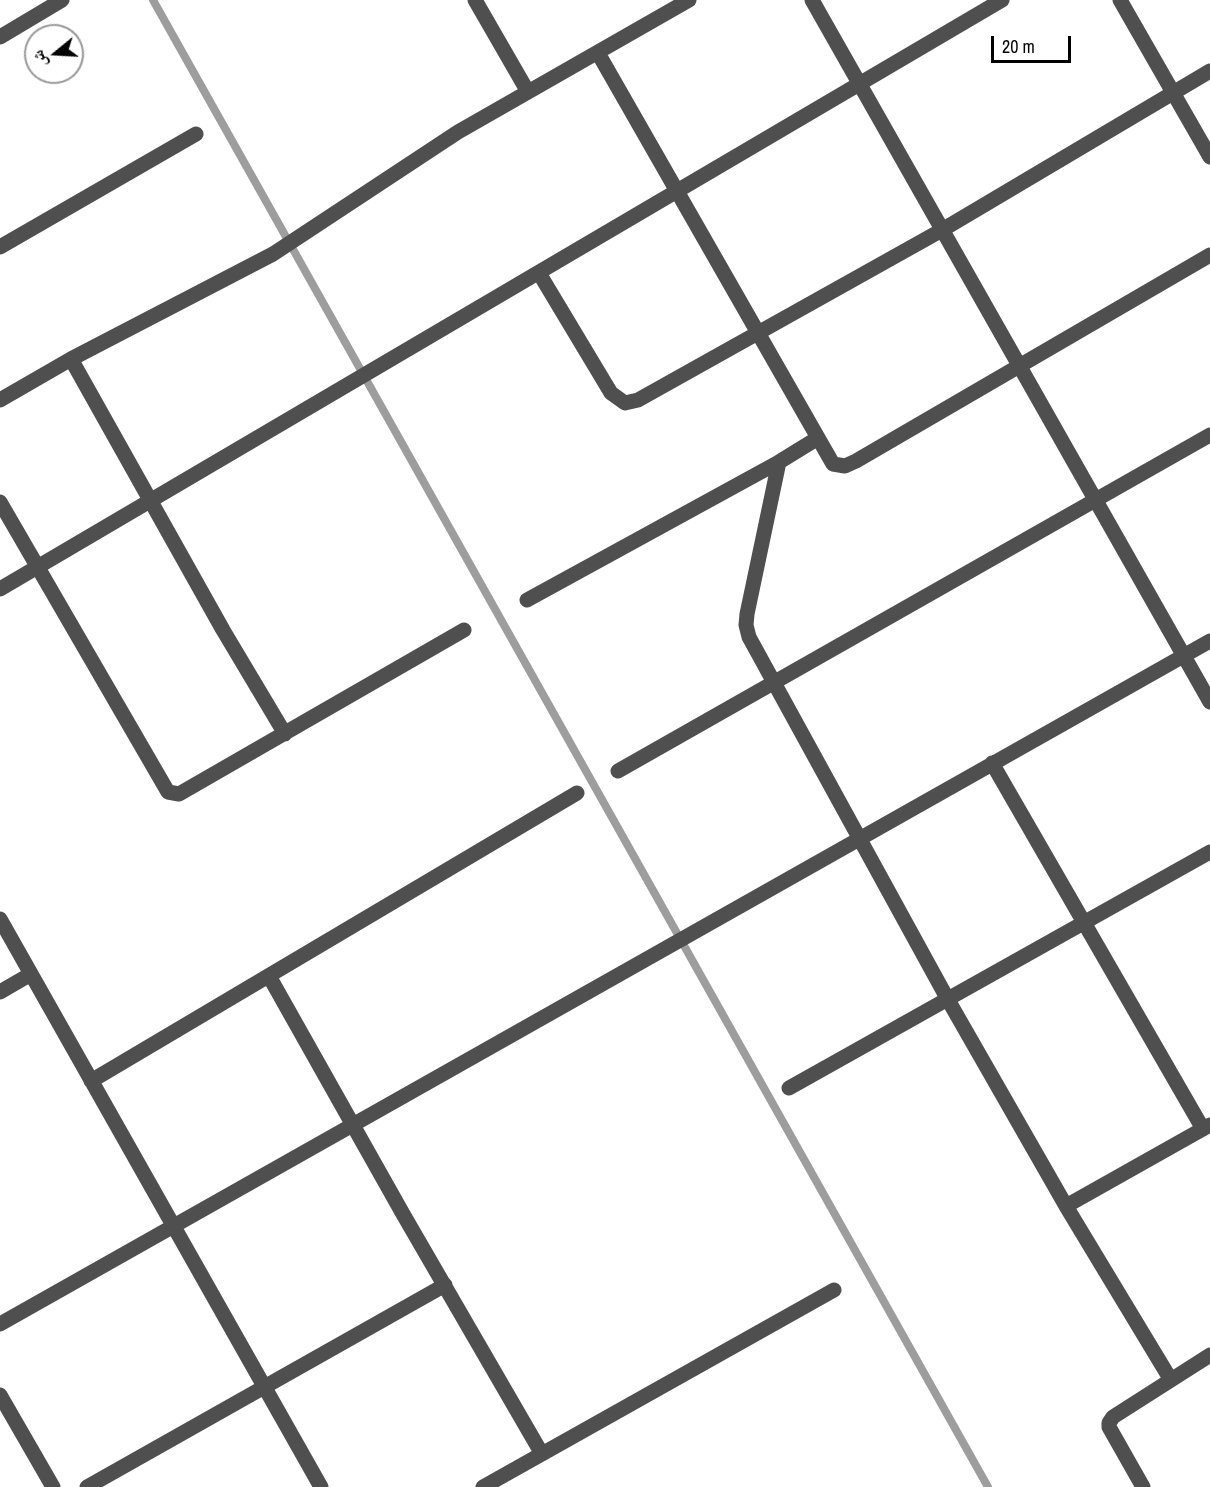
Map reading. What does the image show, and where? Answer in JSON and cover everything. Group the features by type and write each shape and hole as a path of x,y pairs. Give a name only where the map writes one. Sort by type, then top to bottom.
{"street":[{"path":"0,37 62,0"},
{"path":"475,0 528,92"},
{"path":"0,400 71,359 273,254 458,132 689,0"},
{"path":"812,0 1210,702"},
{"path":"0,589 1002,0"},
{"path":"1120,0 1210,157"},
{"path":"598,53 833,464 844,466 1210,255"},
{"path":"539,273 611,393 625,403 638,400 942,230 1210,71"},
{"path":"0,247 196,134"},
{"path":"71,359 223,630 285,734"},
{"path":"618,771 1210,435"},
{"path":"527,600 779,462 818,438"},
{"path":"779,462 746,625 749,637 948,999 1066,1206 1171,1380"},
{"path":"0,502 168,792 179,794 464,630"},
{"path":"0,1324 1210,641"},
{"path":"992,764 1207,1127 1066,1206"},
{"path":"91,1081 577,794"},
{"path":"789,1088 1210,852"},
{"path":"0,919 321,1487"},
{"path":"0,992 31,974"},
{"path":"269,976 542,1454"},
{"path":"87,1487 446,1285"},
{"path":"483,1487 834,1290"},
{"path":"1143,1487 1109,1427 1109,1423 1113,1417 1210,1355"},
{"path":"0,1395 53,1487"}],"waterway":[{"path":"153,0 988,1487"}]}
